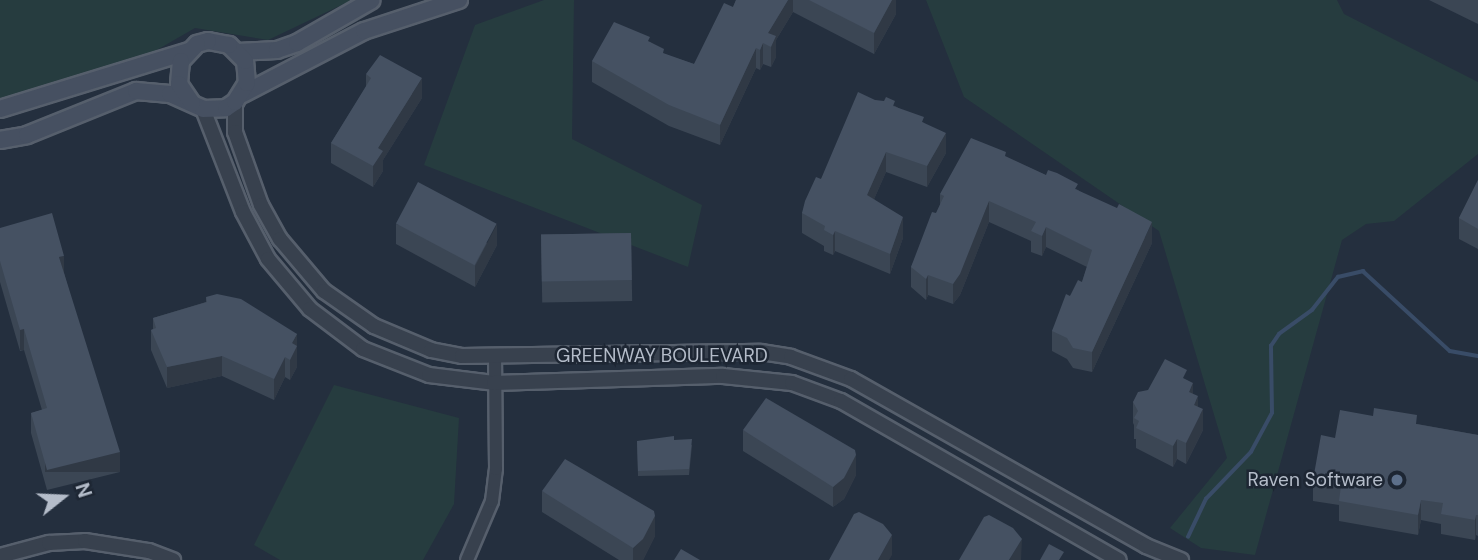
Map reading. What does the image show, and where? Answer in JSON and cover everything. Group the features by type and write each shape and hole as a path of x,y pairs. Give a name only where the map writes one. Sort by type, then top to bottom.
{"main road":[{"path":"238,51 278,50 298,43 372,0"},
{"path":"0,140 27,135 136,91 170,94 214,110 364,31 459,0"},
{"path":"0,109 188,51 208,41 229,45 238,51 248,72 239,98"},
{"path":"188,51 181,61 179,84 197,106"}],"street":[{"name":"GREENWAY BOULEVARD","path":"239,98 235,132 261,205 280,239 324,291 374,326 431,350 495,358 722,352 791,357 851,379 1146,546 1181,560"},
{"name":"GREENWAY BOULEVARD","path":"197,106 254,237 287,285 310,309 363,349 429,375 494,383 723,376 792,383 841,401 1119,560"},
{"path":"467,560 492,501 496,469 495,358"},
{"path":"0,556 50,543 85,541 149,551 173,560"}],"green space":[{"path":"0,0 352,0 268,40 195,28 136,62 0,99"},
{"path":"544,0 574,0 572,139 702,205 688,267 424,165 475,25"},
{"path":"926,0 1337,0 1344,14 1478,82 1478,154 1394,221 1366,224 1342,240 1255,555 1201,548 1170,528 1227,458 1159,231 964,97"},
{"path":"334,385 459,418 454,504 423,560 280,560 254,545"}],"building":[{"path":"736,0 788,0 768,33 776,36 771,47 763,43 760,50 756,48 720,125 669,105 592,61 614,22 650,37 648,41 664,49 663,53 694,64 724,3 733,7"},
{"path":"809,0 892,0 874,33"},
{"path":"380,55 422,78 378,148 383,151 373,166 331,143 371,78 366,74"},
{"path":"858,92 875,100 884,101 886,97 895,101 893,106 924,117 922,122 946,133 927,166 886,152 867,195 903,217 890,254 835,231 833,235 824,230 825,226 802,213 816,177 821,179"},
{"path":"971,138 1006,152 1005,156 1046,175 1048,170 1057,173 1078,184 1075,189 1117,208 1119,204 1152,222 1092,352 1073,348 1067,338 1052,331 1066,294 1070,296 1078,280 1082,282 1092,250 1046,227 1042,236 1031,231 1036,222 989,201 960,274 953,284 928,275 926,279 911,267 932,212 936,213 944,196 940,194"},
{"path":"1478,180 1478,229 1459,218"},
{"path":"418,182 497,224 475,265 396,223"},
{"path":"52,213 64,256 59,257 120,452 47,470 31,413 47,408 24,329 20,330 0,261 0,228"},
{"path":"631,233 632,280 542,282 541,235"},
{"path":"217,294 241,299 297,334 292,343 297,346 290,360 285,357 274,379 222,356 167,367 151,330 156,328 153,318 207,302 206,297"},
{"path":"1165,359 1187,370 1183,378 1193,383 1189,392 1198,396 1194,405 1203,409 1186,443 1177,439 1173,446 1136,428 1139,421 1134,418 1138,411 1133,402 1138,392 1148,390"},
{"path":"766,398 855,450 856,455 844,478 833,487 743,430"},
{"name":"Raven Software","path":"1374,408 1417,415 1416,424 1478,435 1478,515 1475,520 1441,514 1443,503 1421,500 1418,515 1339,501 1341,486 1313,480 1321,435 1335,438 1340,410 1373,416"},
{"path":"674,436 674,440 692,439 689,469 638,471 637,441"},
{"path":"565,459 654,511 655,516 643,539 633,548 542,491"},
{"path":"859,512 883,524 892,535 878,560 829,560 854,514"},
{"path":"989,515 1013,528 1022,539 1009,560 959,560 984,517"},
{"path":"1049,544 1064,552 1059,560 1040,560"},
{"path":"681,549 700,560 674,560"}],"waterway":[{"path":"1188,537 1206,499 1251,452 1272,413 1271,346 1279,334 1312,310 1338,277 1363,271 1450,351 1478,356"}],"place":[{"name":"Raven Software","path":"1397,480"}]}
